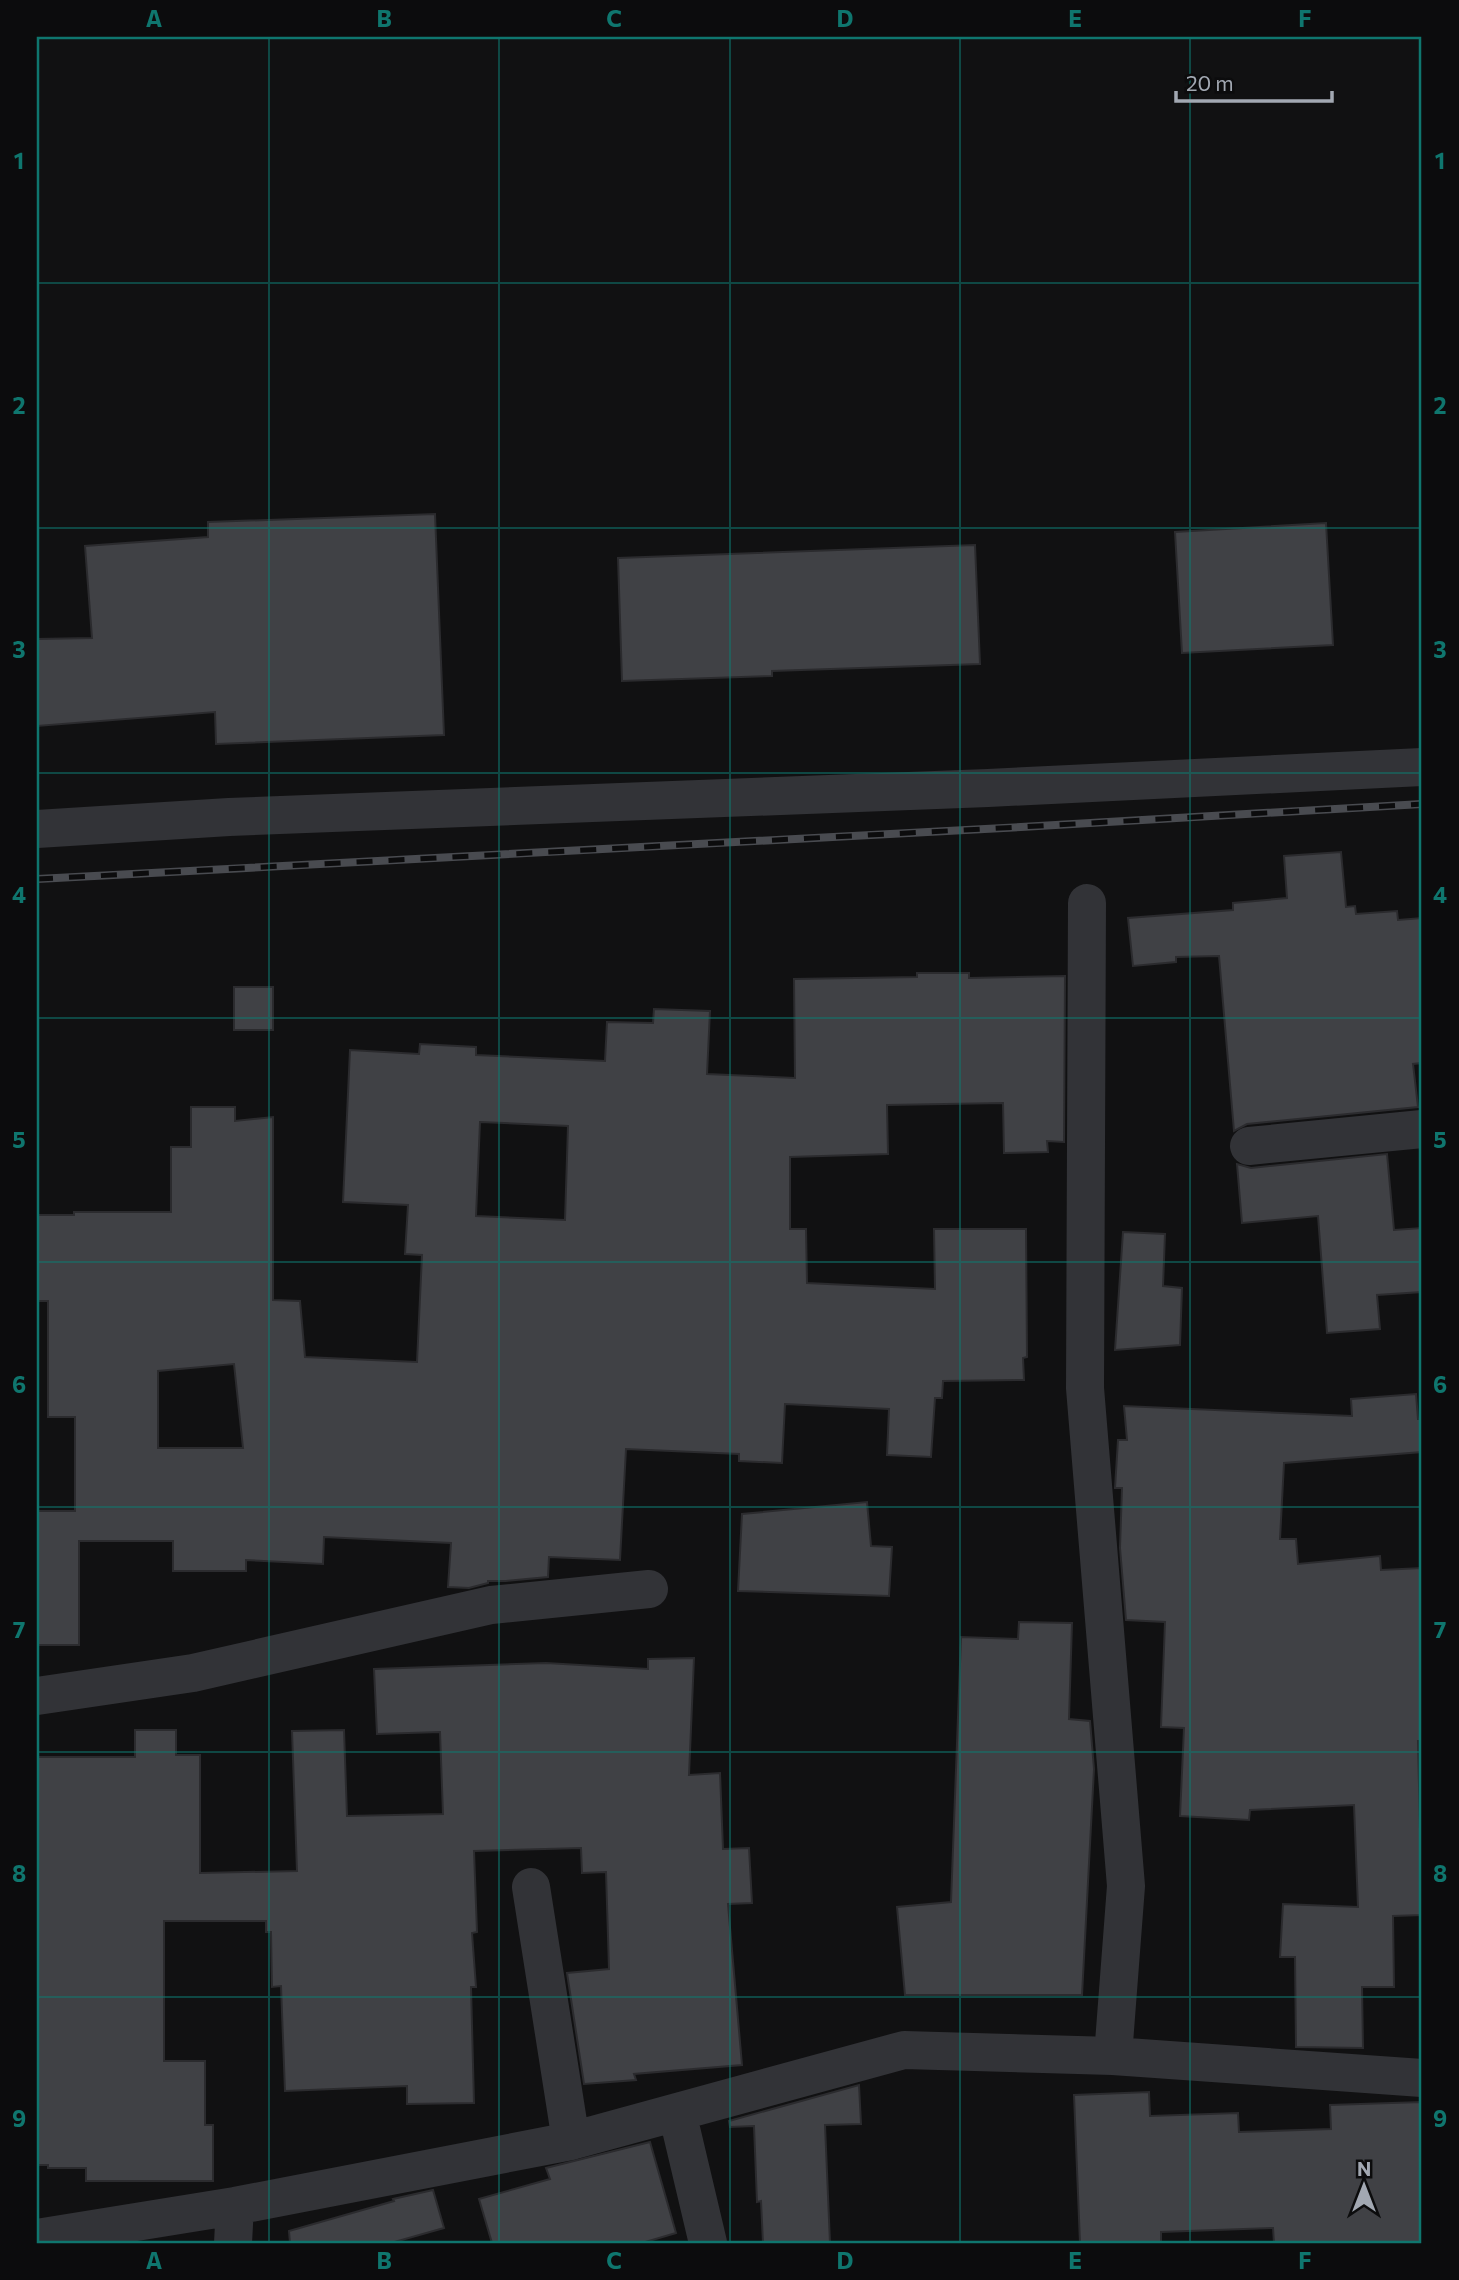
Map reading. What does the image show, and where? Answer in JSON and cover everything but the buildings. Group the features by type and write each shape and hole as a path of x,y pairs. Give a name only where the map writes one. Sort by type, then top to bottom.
{"street":[{"path":"37,829 229,817 1001,787 1422,767"},
{"path":"1087,903 1085,1388 1126,1886 1113,2056"},
{"path":"1249,1146 1422,1129"},
{"path":"37,1696 193,1673 491,1605 649,1589"},
{"path":"531,1887 571,2141"},
{"path":"37,2238 235,2206 571,2141 904,2050 1113,2056 1422,2078"},
{"path":"677,2112 708,2243"},
{"path":"233,2243 235,2206"}],"railway":[{"path":"37,879 1422,804"}]}
